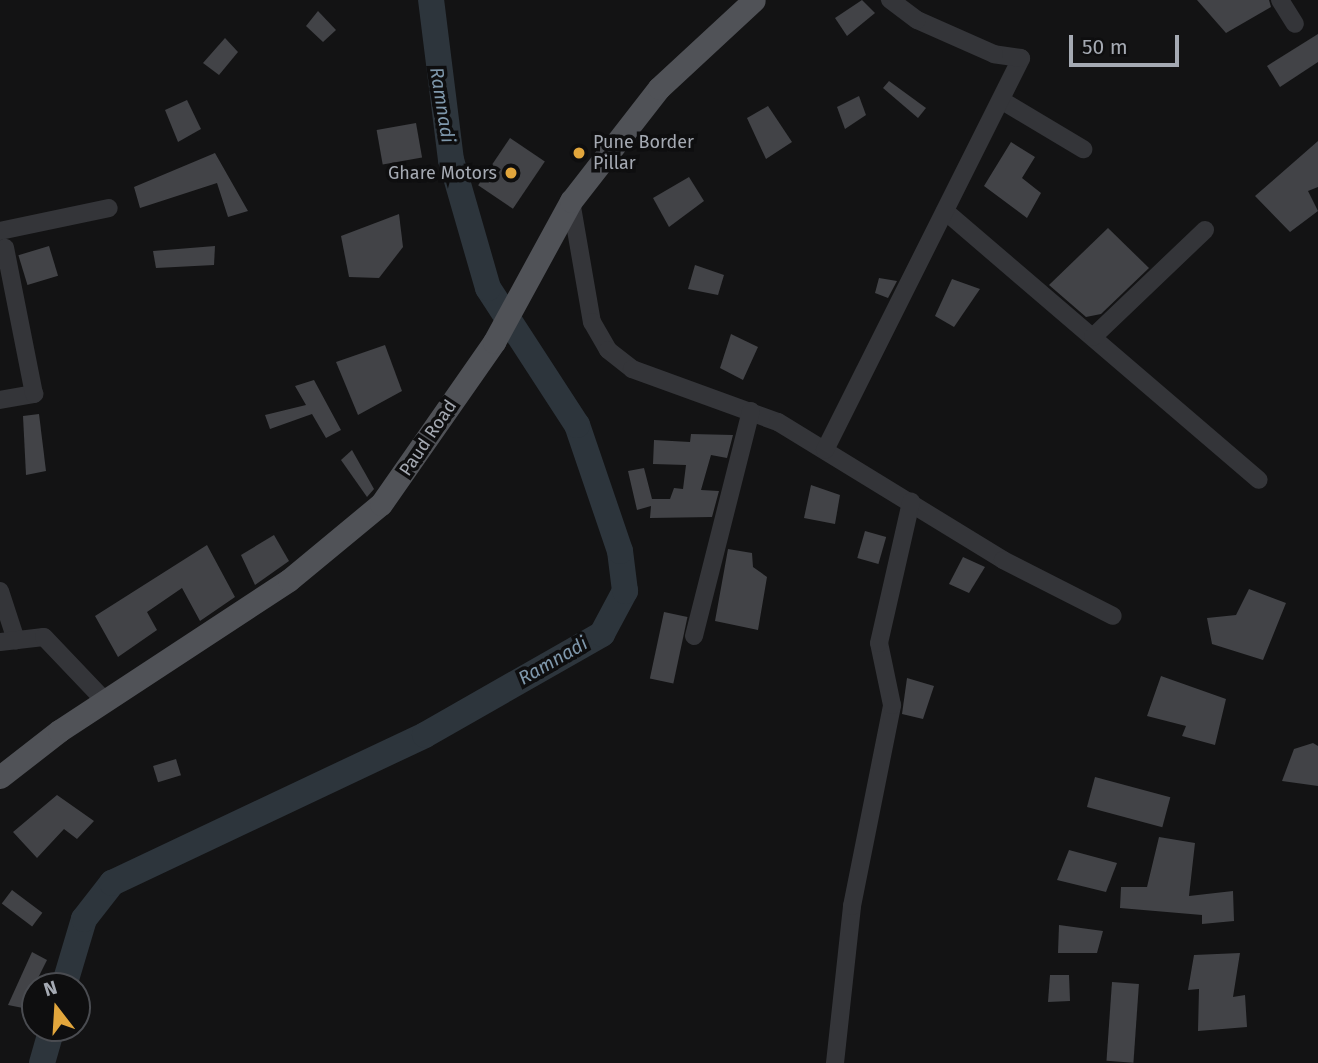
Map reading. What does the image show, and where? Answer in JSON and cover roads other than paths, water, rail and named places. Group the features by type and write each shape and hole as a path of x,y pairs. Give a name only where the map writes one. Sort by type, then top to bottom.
{"main road":[{"name":"Paud Road","path":"0,777 104,700 289,580 371,514 494,342 571,201 659,88 754,0"}],"street":[{"path":"825,450 1021,58 994,54 916,20 890,0"},
{"path":"1280,0 1295,24"},
{"path":"1001,100 1083,149"},
{"path":"571,201 580,280 608,350 632,369 751,411 825,450 1003,560 1113,616"},
{"path":"0,400 34,394 2,240 109,208"},
{"path":"944,211 1259,480"},
{"path":"1093,338 1205,230"},
{"path":"694,636 751,411"},
{"path":"835,1063 852,906 892,705 879,643 911,502"},
{"path":"0,591 8,641 44,636 104,700"}],"waterway":[{"name":"Ramnadi","path":"68,972 84,919 112,883 425,735 602,634 625,591 620,551 577,425 488,288 451,160 431,0"},
{"name":"Ramnadi","path":"42,1063 48,1042"}],"place":[{"name":"Pune Border Pillar","path":"579,153"},
{"name":"Ghare Motors","path":"511,173"}]}
